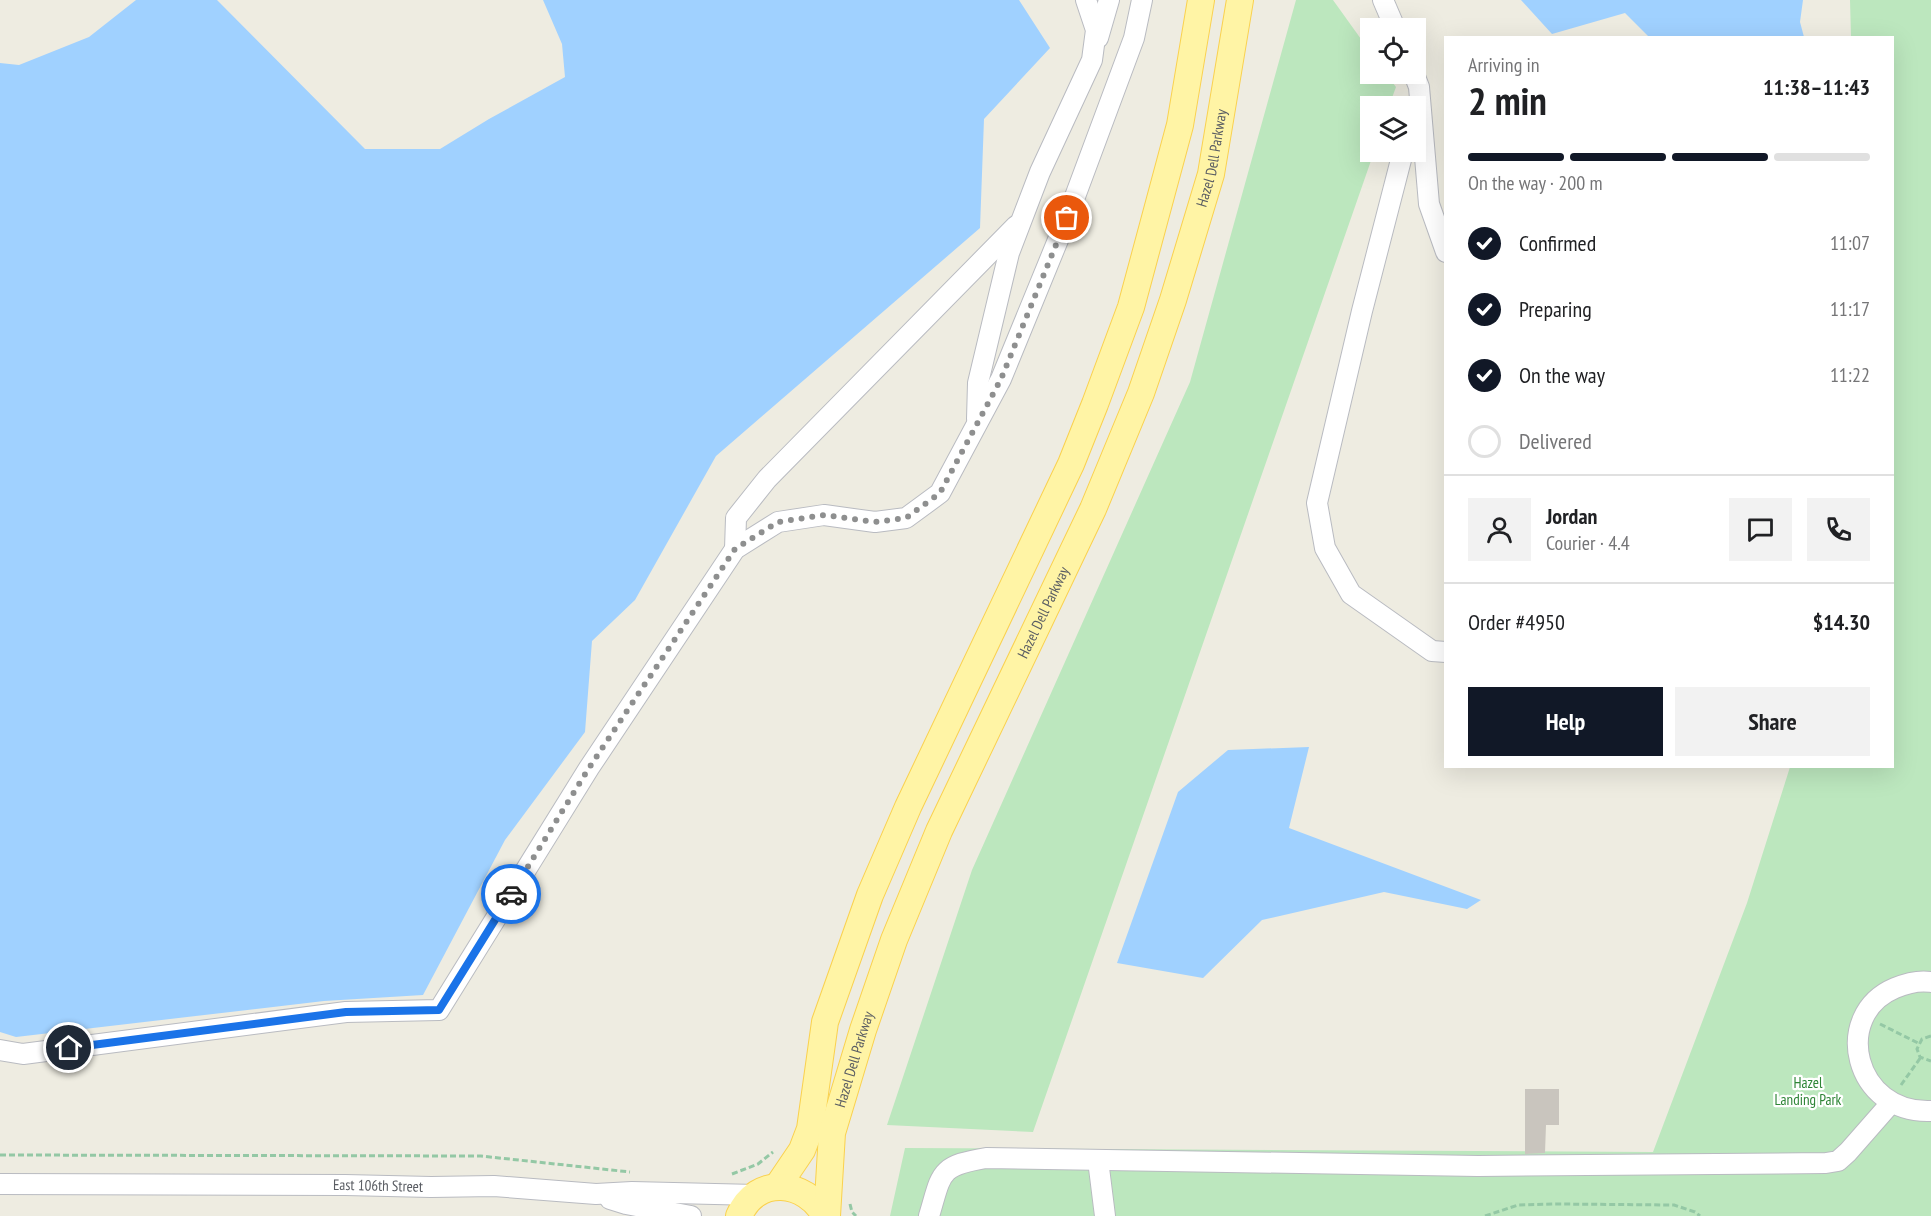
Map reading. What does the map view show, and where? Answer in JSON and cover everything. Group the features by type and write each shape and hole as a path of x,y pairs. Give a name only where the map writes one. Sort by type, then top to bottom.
{"main road":[{"name":"Hazel Dell Parkway","path":"739,1216 747,1203 766,1191 802,1150 810,1129 825,1022 870,895 908,807 1071,464 1127,318 1138,285 1180,125 1201,0"},
{"name":"Hazel Dell Parkway","path":"826,1216 832,1133 863,1030 894,940 939,831 1112,467 1161,337 1211,174 1240,0"},
{"path":"766,1191 793,1188 808,1194 826,1216"}],"street":[{"path":"1086,0 1096,30 1092,60"},
{"path":"977,423 978,383 1009,253 1041,172 1092,60 1108,0"},
{"path":"0,1050 23,1054 346,1012 439,1010 589,768 735,549 778,522 824,515 875,522 906,518 940,493 1001,379 1067,218 1134,38 1142,0"},
{"path":"1383,0 1391,18"},
{"path":"1417,84 1430,204 1444,246"},
{"path":"1400,162 1362,311 1317,503 1325,548 1351,594 1432,651 1444,652"},
{"path":"735,549 736,518 767,480 1022,219"},
{"path":"1931,982 1906,983 1890,990 1875,1002 1865,1017 1859,1035 1858,1054 1863,1073 1874,1090 1890,1103 1918,1112 1931,1111"},
{"path":"929,1216 941,1175 960,1162 986,1158 1478,1167 1826,1163 1838,1161 1848,1152 1890,1103"},
{"path":"1098,1160 1105,1216"},
{"name":"East 106th Street","path":"0,1184 494,1186 596,1194 766,1191"},
{"path":"596,1194 626,1204 691,1216"}],"path":[{"path":"1865,1017 1918,1043"},
{"path":"1931,1036 1925,1037 1918,1043 1917,1049 1921,1057 1931,1061"},
{"path":"1890,1103 1921,1057"},
{"path":"727,1175 758,1164 776,1150"},
{"path":"0,1155 481,1156 638,1173"},
{"path":"1485,1216 1518,1206 1569,1204 1674,1205 1700,1216"}],"green space":[{"path":"1296,0 1333,0 1360,38 1360,84 1394,84 1396,87 1393,96 1360,96 1360,162 1371,162 1033,1132 887,1125 972,870 1190,382"},
{"name":"Hazel Landing Park","path":"1850,0 1931,0 1931,1216 890,1216 905,1148 1653,1152 1747,903 1790,768 1894,768 1894,36 1851,36"}],"water":[{"path":"136,0 217,0 365,149 440,149 565,77 562,44 543,0 1019,0 1050,48 984,119 980,228 716,456 635,600 592,641 585,732 505,840 423,995 324,1001 16,1037 0,1032 0,63 19,65 89,37"},
{"path":"1521,0 1803,0 1800,22 1804,36 1648,36 1625,13 1552,34"},
{"path":"1309,747 1289,828 1481,900 1467,909 1384,892 1262,920 1203,978 1117,963 1178,792 1228,750"}],"building":[{"path":"1525,1089 1559,1089 1559,1125 1546,1125 1545,1153 1525,1154"}],"way so far":[{"path":"511,894 589,768 735,549 778,522 824,515 875,522 906,518 940,493 1001,379 1067,218"}],"route":[{"path":"69,1048 346,1012 439,1010 511,894"}]}
